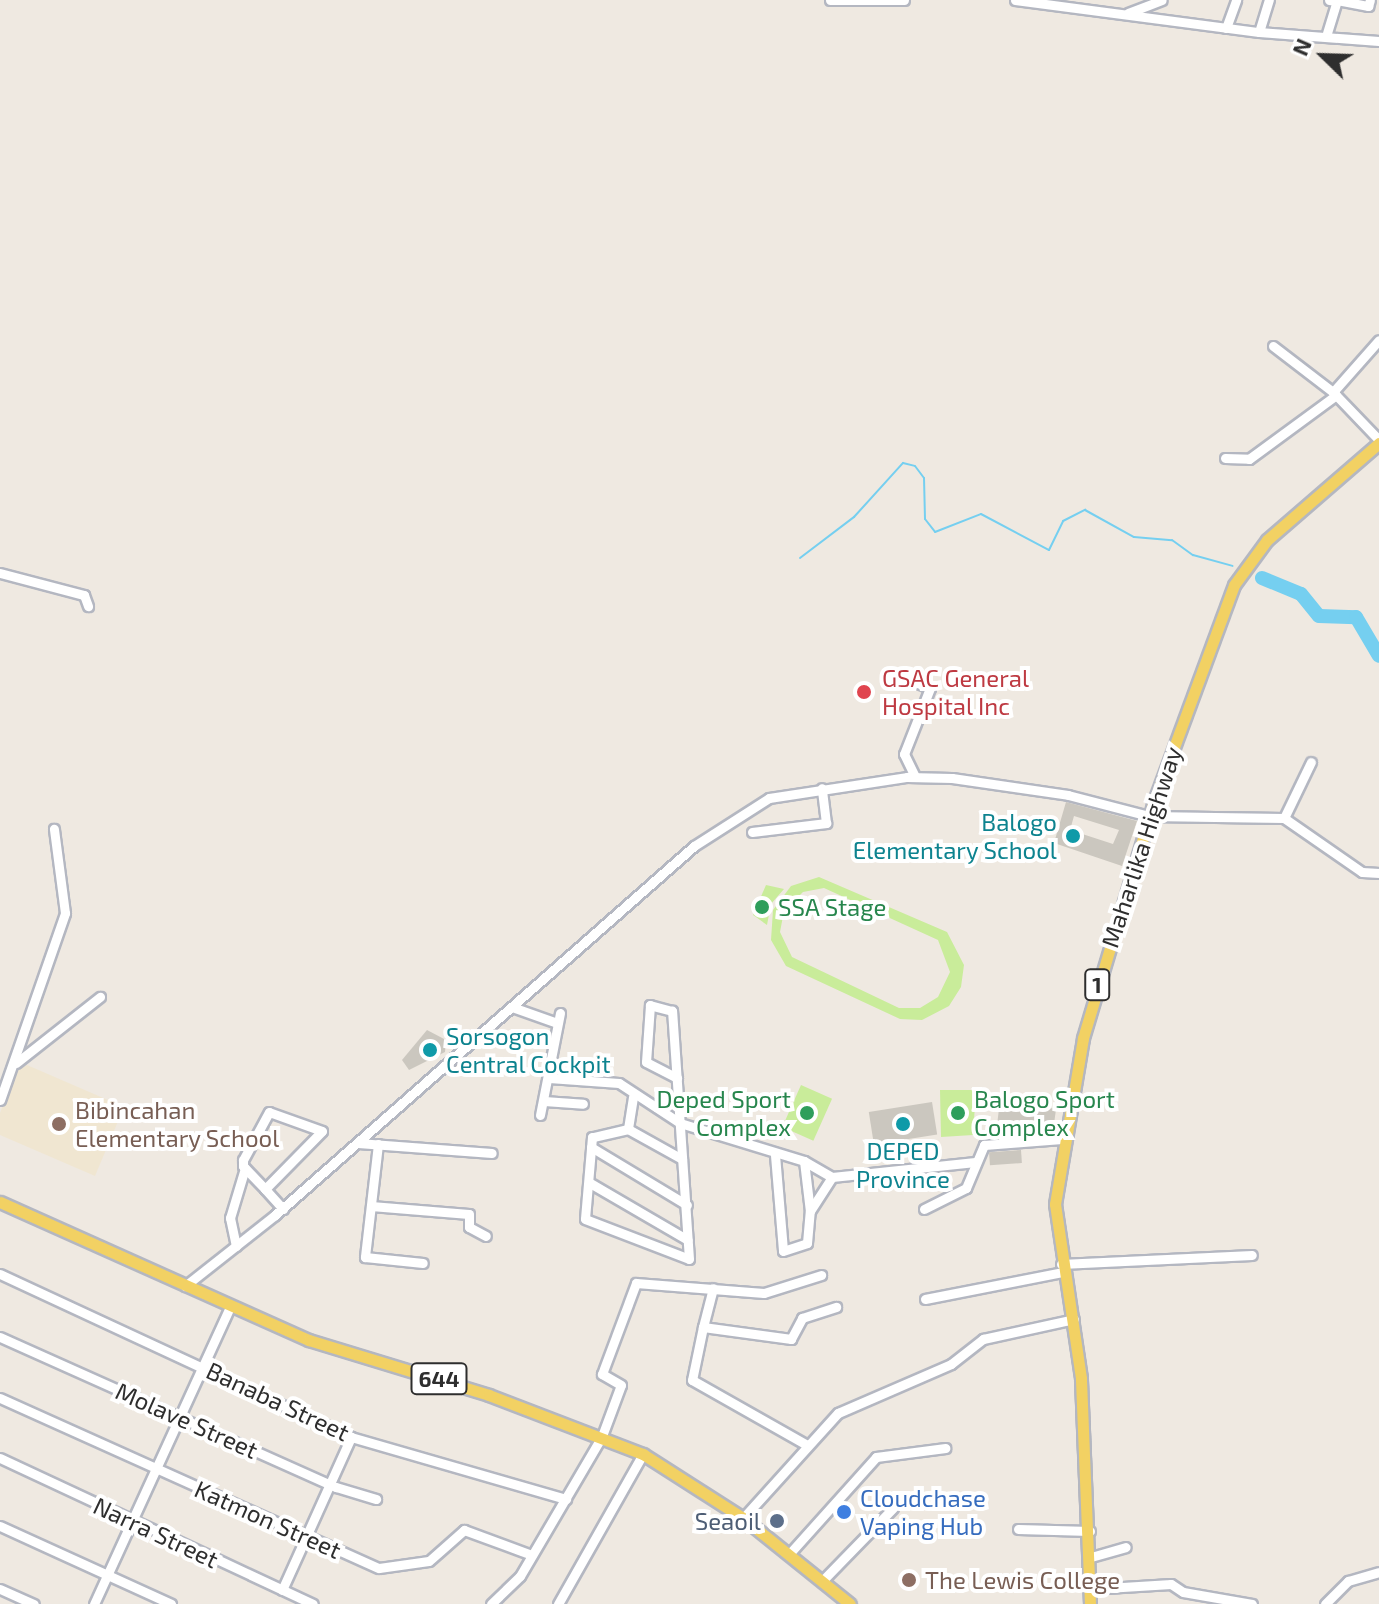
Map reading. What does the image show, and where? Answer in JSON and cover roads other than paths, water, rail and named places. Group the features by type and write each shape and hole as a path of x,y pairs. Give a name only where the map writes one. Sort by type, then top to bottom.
{"main road":[{"name":"Maharlika Highway","path":"1090,1604 1090,1531 1074,1319 1062,1268 1055,1204 1062,1139 1093,998 1149,816 1234,585 1267,540 1379,442"},
{"name":"644","path":"0,1202 230,1307 602,1436 643,1454 743,1518 850,1604"}],"street":[{"path":"830,0 904,0"},
{"path":"1015,0 1060,3 1259,32 1327,33 1379,41"},
{"path":"1060,3 1075,0"},
{"path":"1125,14 1162,0"},
{"path":"1226,28 1236,0"},
{"path":"1259,32 1269,0"},
{"path":"1327,33 1334,0 1368,6 1370,0"},
{"path":"1225,458 1244,461 1259,453 1335,393 1379,340"},
{"path":"1273,346 1335,393 1379,442"},
{"path":"0,573 79,593 88,606"},
{"path":"893,673 930,688 904,754 915,777"},
{"path":"1284,818 1311,762"},
{"path":"185,1286 283,1209 694,846 769,798 915,777 1068,795 1149,816 1284,818 1362,872 1379,873"},
{"path":"752,832 826,823 822,788"},
{"path":"0,1100 16,1063 65,913 54,829"},
{"path":"16,1063 100,997"},
{"path":"677,1078 646,1062 650,1005 672,1011 687,1205 689,1259 653,1250 585,1219 592,1137 628,1129 682,1159"},
{"path":"512,1007 558,1018 540,1115"},
{"path":"549,1078 619,1083 633,1097 680,1123 775,1155 804,1161 832,1177 975,1162"},
{"path":"628,1129 633,1097"},
{"path":"544,1101 583,1104"},
{"path":"265,1189 322,1131 269,1112 243,1160 245,1168 283,1209"},
{"path":"924,1209 966,1188 984,1145 1062,1139"},
{"path":"358,1143 492,1153"},
{"path":"378,1144 367,1260 423,1263"},
{"path":"591,1147 687,1205"},
{"path":"775,1155 783,1251 807,1243 810,1211 804,1161"},
{"path":"236,1246 230,1218 245,1168"},
{"path":"810,1211 832,1177"},
{"path":"590,1183 688,1240"},
{"path":"371,1206 469,1214 469,1227 486,1236"},
{"path":"925,1299 1062,1268 1252,1255"},
{"name":"Banaba Street","path":"0,1274 351,1437 566,1499"},
{"path":"491,1604 532,1555 602,1436 621,1385 602,1374 636,1283 764,1293 821,1275"},
{"path":"713,1288 692,1380 807,1445"},
{"path":"94,1604 230,1307"},
{"path":"703,1327 791,1339 802,1318 836,1307"},
{"path":"743,1518 838,1413 951,1364 983,1339 1074,1319"},
{"name":"Molave Street","path":"0,1337 330,1484 376,1499"},
{"name":"Katmon Street","path":"0,1398 307,1537 391,1571 429,1561 464,1530 532,1555"},
{"path":"282,1590 351,1437"},
{"path":"790,1553 876,1457 945,1448"},
{"path":"558,1604 643,1454"},
{"name":"Narra Street","path":"0,1458 313,1604"},
{"path":"822,1581 893,1508"},
{"path":"0,1526 171,1604"},
{"path":"1018,1529 1090,1531"},
{"path":"1091,1557 1126,1547"},
{"path":"1325,1604 1348,1581 1379,1572"},
{"path":"1090,1589 1171,1584 1183,1592 1252,1604"},
{"path":"0,1589 34,1604"}],"waterway":[{"path":"800,558 854,517 903,463 915,466 924,478 925,519 935,532 981,514 1049,550 1063,521 1085,510 1134,537 1172,540 1193,555 1233,566"},
{"path":"1262,578 1301,594 1319,616 1356,617 1379,656"}],"place":[{"name":"GSAC General Hospital Inc","path":"864,692"},
{"name":"Balogo Elementary School","path":"1073,836"},
{"name":"SSA Stage","path":"762,907"},
{"name":"Sorsogon Central Cockpit","path":"430,1050"},
{"name":"Deped Sport Complex","path":"807,1113"},
{"name":"Balogo Sport Complex","path":"958,1113"},
{"name":"Bibincahan Elementary School","path":"59,1124"},
{"name":"DEPED Province","path":"903,1124"},
{"name":"Cloudchase Vaping Hub","path":"844,1512"},
{"name":"Seaoil","path":"777,1521"},
{"name":"The Lewis College","path":"909,1580"}]}
